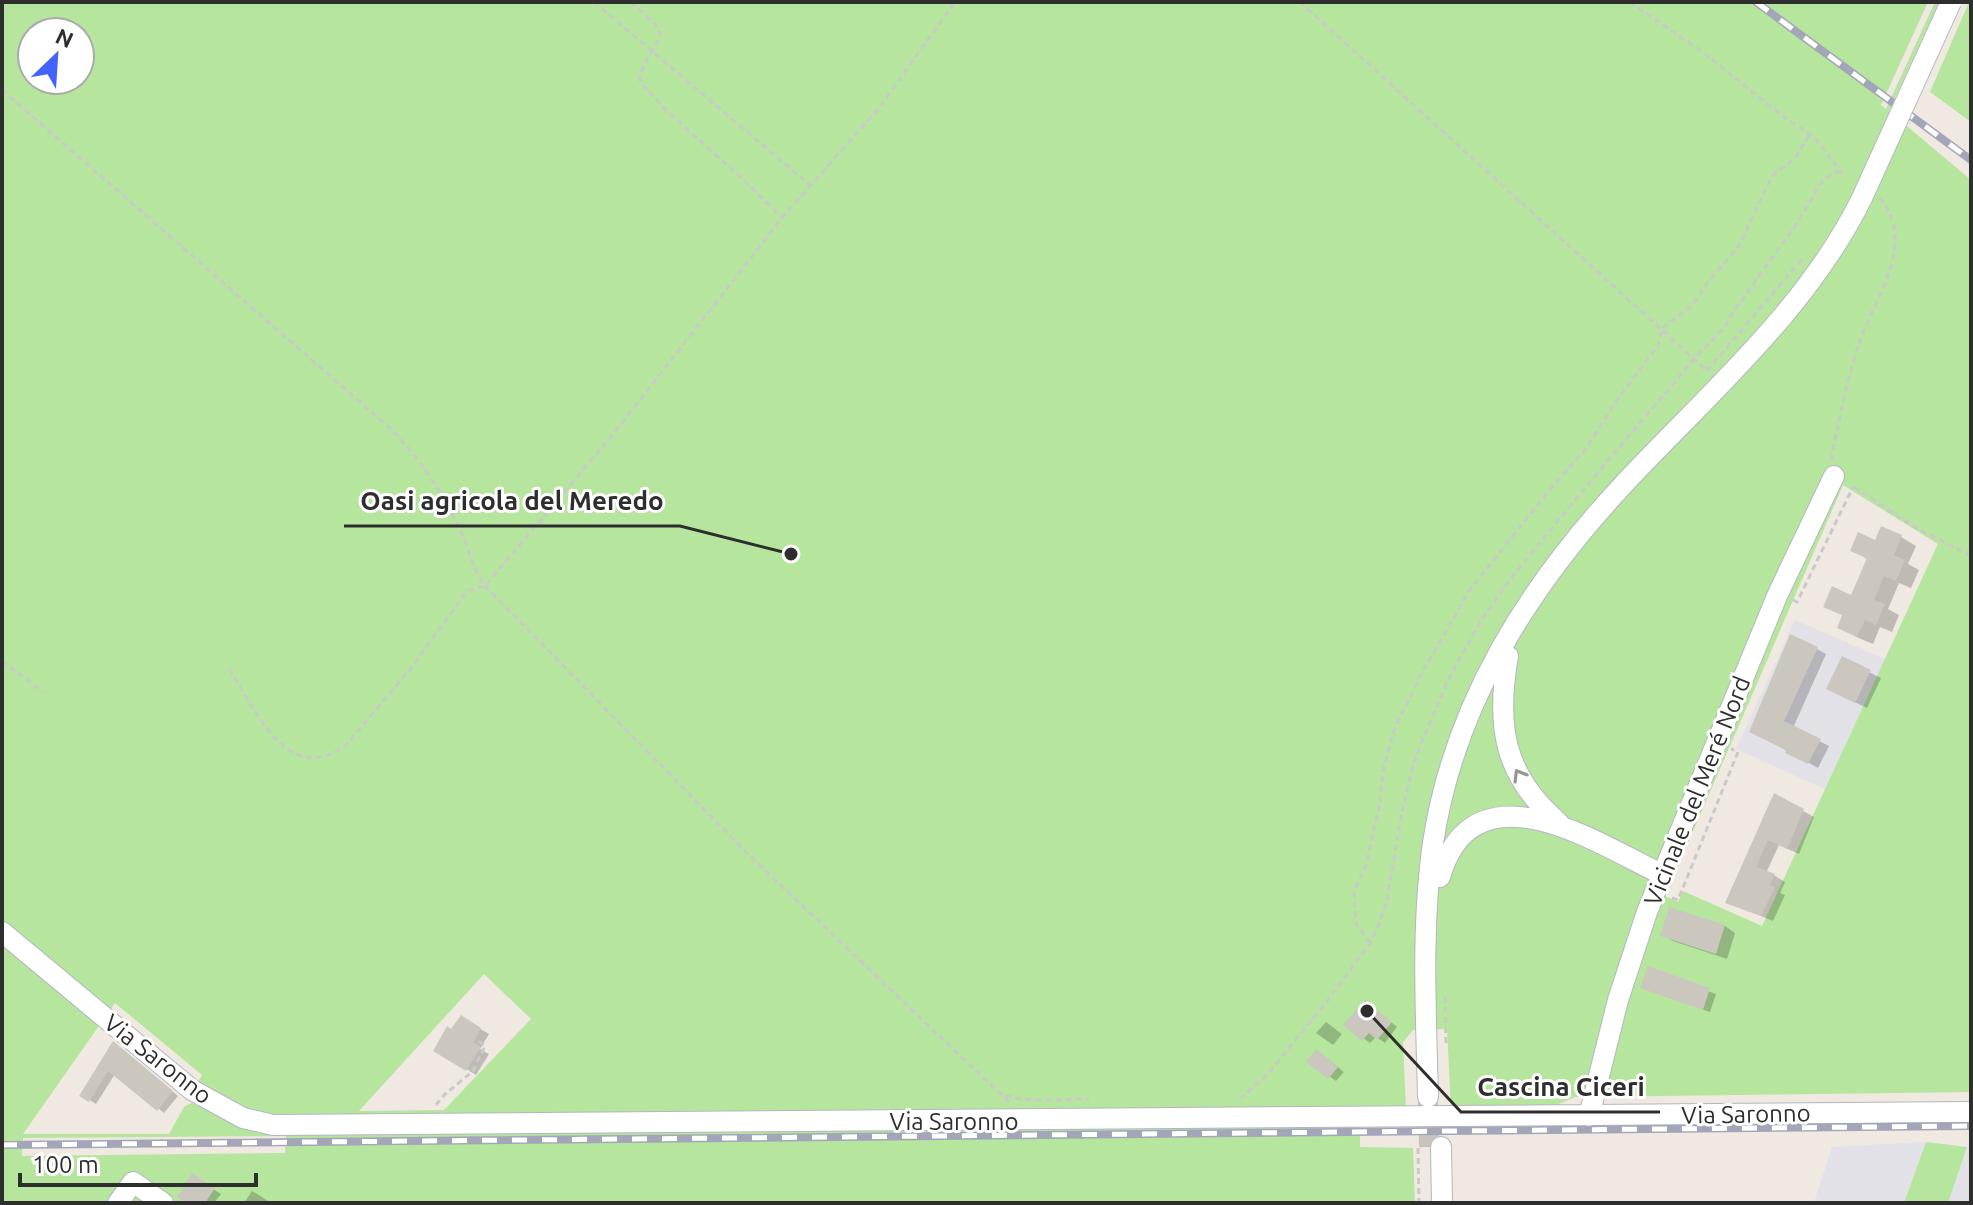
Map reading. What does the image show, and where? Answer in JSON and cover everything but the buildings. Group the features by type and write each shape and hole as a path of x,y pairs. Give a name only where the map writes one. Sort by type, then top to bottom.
{"street":[{"path":"1679,429 1642,482 1552,587 1508,656 1465,756 1451,810 1440,877 1434,1097 1425,955 1429,878 1443,794 1465,724 1496,654 1545,577 1623,485 1679,429 1803,291 1870,197 1951,2"},
{"name":"Vicinale del Meré Nord","path":"1589,1116 1618,1000 1647,912 1664,885 1682,828 1833,468"},
{"path":"1508,656 1502,711 1504,739 1510,759 1537,801 1572,831 1664,885"},
{"path":"1440,877 1454,845 1468,831 1487,820 1508,816 1534,818 1572,831"},
{"name":"Via Saronno","path":"2,932 192,1090 223,1109 258,1123 273,1125 1971,1112"},
{"path":"1429,1147 1430,1203"},
{"path":"1429,1147 1442,1203"},
{"path":"118,1203 133,1182 163,1203"}],"path":[{"path":"594,2 811,186"},
{"path":"631,2 654,23 660,33 640,75 640,82 649,94 782,218"},
{"path":"229,669 277,741 302,758 315,760 346,745 412,667 467,591 485,586 614,433 782,218 886,99 955,2"},
{"path":"1300,2 1707,371 1809,250"},
{"path":"1242,1098 1268,1074 1370,943 1387,901 1414,761 1463,651 1512,577 1695,358 1724,328 1798,222 1823,180 1835,172 1842,173 1810,134 1784,117 1742,81 1630,2"},
{"path":"2,90 398,437 419,459 443,495 478,577 485,586 749,855 912,1013 1002,1094"},
{"path":"1370,943 1356,923 1354,892 1366,865 1390,744 1409,697 1469,591 1585,450 1617,400 1658,346 1662,328 1692,306 1739,246 1772,176 1794,159 1810,134"},
{"path":"1833,468 1861,339 1884,290 1895,247 1895,224 1887,207 1870,197"},
{"path":"1786,597 1797,602 1853,487"},
{"path":"1861,492 1913,526 1971,556"},
{"path":"2,661 43,692"},
{"path":"1664,885 1678,900 1738,752 1725,746"},
{"path":"1682,828 1704,838"},
{"path":"1445,997 1446,1054"},
{"path":"432,1124 437,1104 473,1071 479,1061 485,1046 475,1038"},
{"path":"1419,1203 1429,1147"}],"shaded area":[{"path":"1938,544 1968,560 1860,805 1736,749 1795,620 1885,659"},
{"path":"1926,1142 1904,1203 1814,1203 1832,1147"},
{"path":"1967,1147 1971,1147 1971,1203 1948,1203"}],"green space":[{"path":"2,2 1928,2 1881,105 1886,109 1935,2 1939,2 1889,111 1971,180 1971,1092 1575,1097 1554,1106 1451,1109 1447,1029 1413,1030 1403,1042 1406,1111 1360,1126 1360,1147 1413,1148 1415,1203 2,1203","holes":["1843,485 1938,544 1762,926 1683,891 1678,902 1665,896","484,974 531,1019 444,1110 359,1111","115,1003 202,1075 197,1084 257,1115 191,1103 184,1107 169,1134 23,1134","286,1136 285,1153 22,1156 23,1138"]},
{"path":"1971,2 1971,122 1930,92"},
{"path":"1926,1142 1967,1147 1948,1203 1904,1203"}],"tunnel":[{"path":"1428,1101 1429,1147"}],"railway":[{"path":"1756,2 1971,160"},
{"path":"2,1145 1971,1126"}],"place":[{"name":"Oasi agricola del Meredo","path":"791,554"},
{"name":"Cascina Ciceri","path":"1367,1011"}]}
